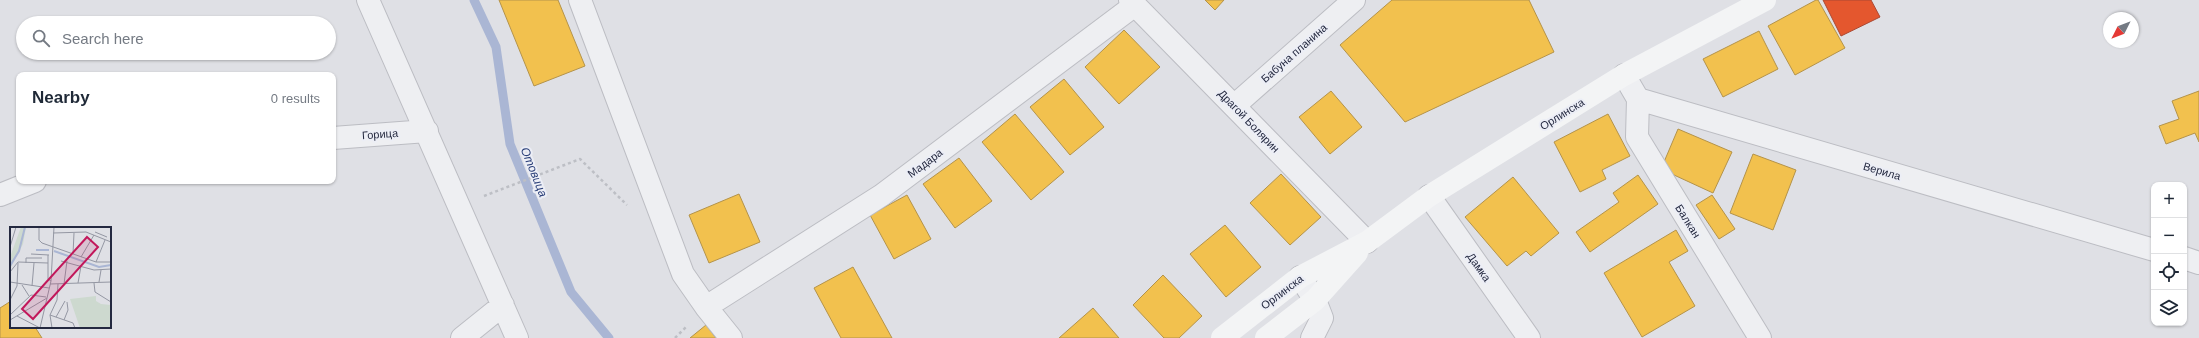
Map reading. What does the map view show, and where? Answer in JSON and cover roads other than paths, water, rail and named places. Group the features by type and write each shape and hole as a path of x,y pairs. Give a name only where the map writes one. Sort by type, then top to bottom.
{"street":[{"path":"368,0 517,338"},
{"name":"Бабуна планина","path":"1234,106 1354,0"},
{"name":"Орлинска","path":"1222,338 1300,277 1367,242 1429,196 1624,75 1765,0"},
{"path":"586,2 683,274 706,307 731,338"},
{"name":"Драгой Болярин","path":"1132,2 1367,242"},
{"name":"Мадара","path":"706,307 882,195 1132,2"},
{"path":"1624,75 1638,99"},
{"name":"Верила","path":"1638,99 2151,249"},
{"name":"Балкан","path":"1638,99 1637,138 1760,338"},
{"name":"Горица","path":"336,138 427,131"},
{"path":"0,195 28,184"},
{"name":"Дамка","path":"1429,196 1529,338"},
{"name":"Орлинска","path":"1266,338 1315,300 1367,242"},
{"path":"2187,259 2199,263"},
{"path":"1300,277 1315,300 1322,318 1312,338"},
{"path":"462,338 503,305"}],"waterway":[{"name":"Отовица","path":"474,0 496,47 510,144 571,292 609,338"}]}
